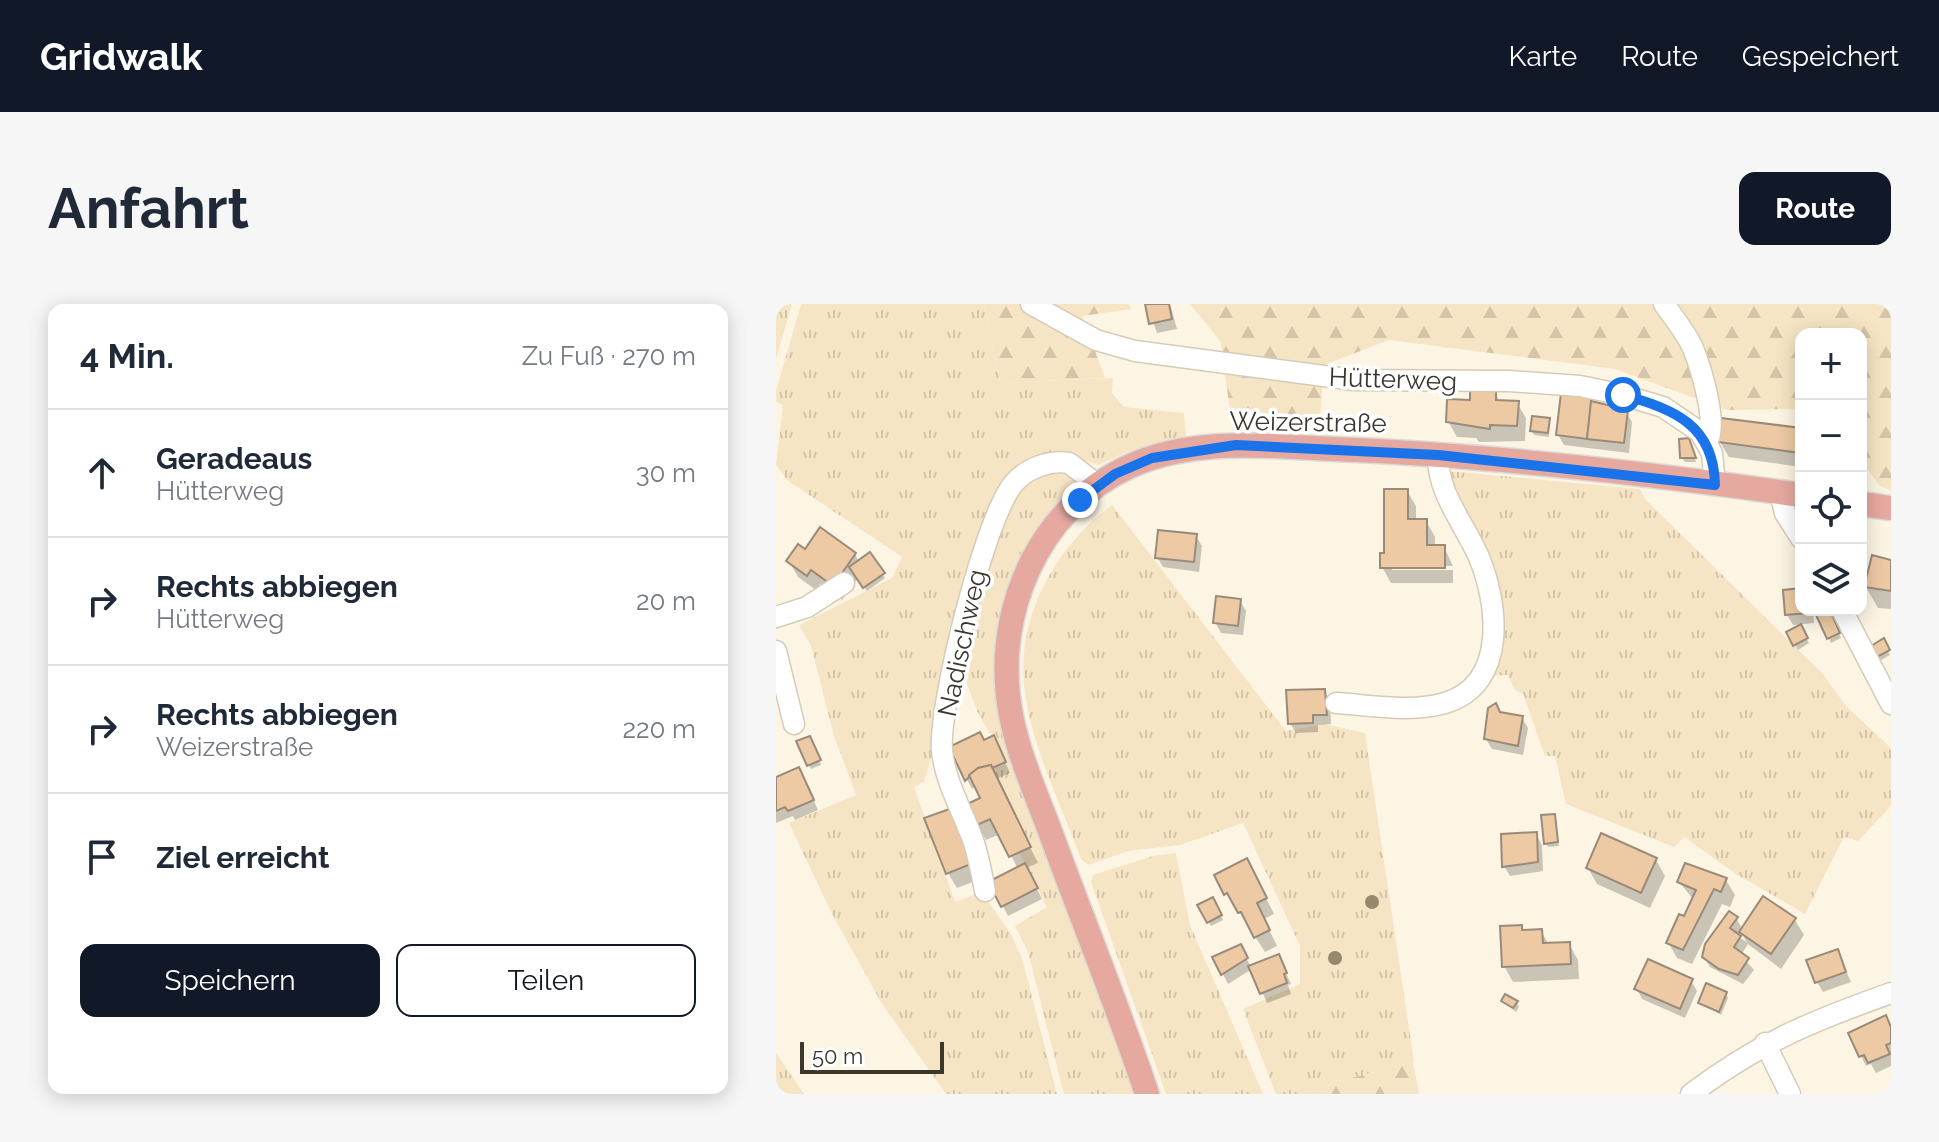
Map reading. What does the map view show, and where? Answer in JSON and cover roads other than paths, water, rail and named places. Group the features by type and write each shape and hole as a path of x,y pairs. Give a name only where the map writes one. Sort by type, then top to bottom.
{"main road":[{"name":"Weizerstraße","path":"1147,1094 1036,792 1008,700 1010,615 1023,577 1054,525 1092,484 1134,464 1190,450 1236,445 1438,455 1790,494"},
{"path":"1867,505 1891,508"}],"street":[{"name":"Hütterweg","path":"1031,304 1096,340 1135,351 1354,380 1509,381 1595,388 1663,407 1690,424 1707,442"},
{"path":"1664,304 1692,345 1708,397 1711,436 1707,442 1715,467 1715,485"},
{"path":"1336,703 1439,704 1459,697 1484,670 1494,643 1495,619 1489,582 1437,478 1438,455"},
{"name":"Nadischweg","path":"985,891 975,846 942,749 945,714 977,571 1002,502 1023,474 1043,464 1062,462 1075,465 1092,484"},
{"path":"1790,494 1785,513 1795,529"},
{"path":"776,617 807,607 844,583"},
{"path":"1845,616 1891,704"},
{"path":"776,651 794,724"},
{"path":"1691,1094 1765,1043 1802,1025 1891,993"},
{"path":"1765,1043 1790,1094"}]}
